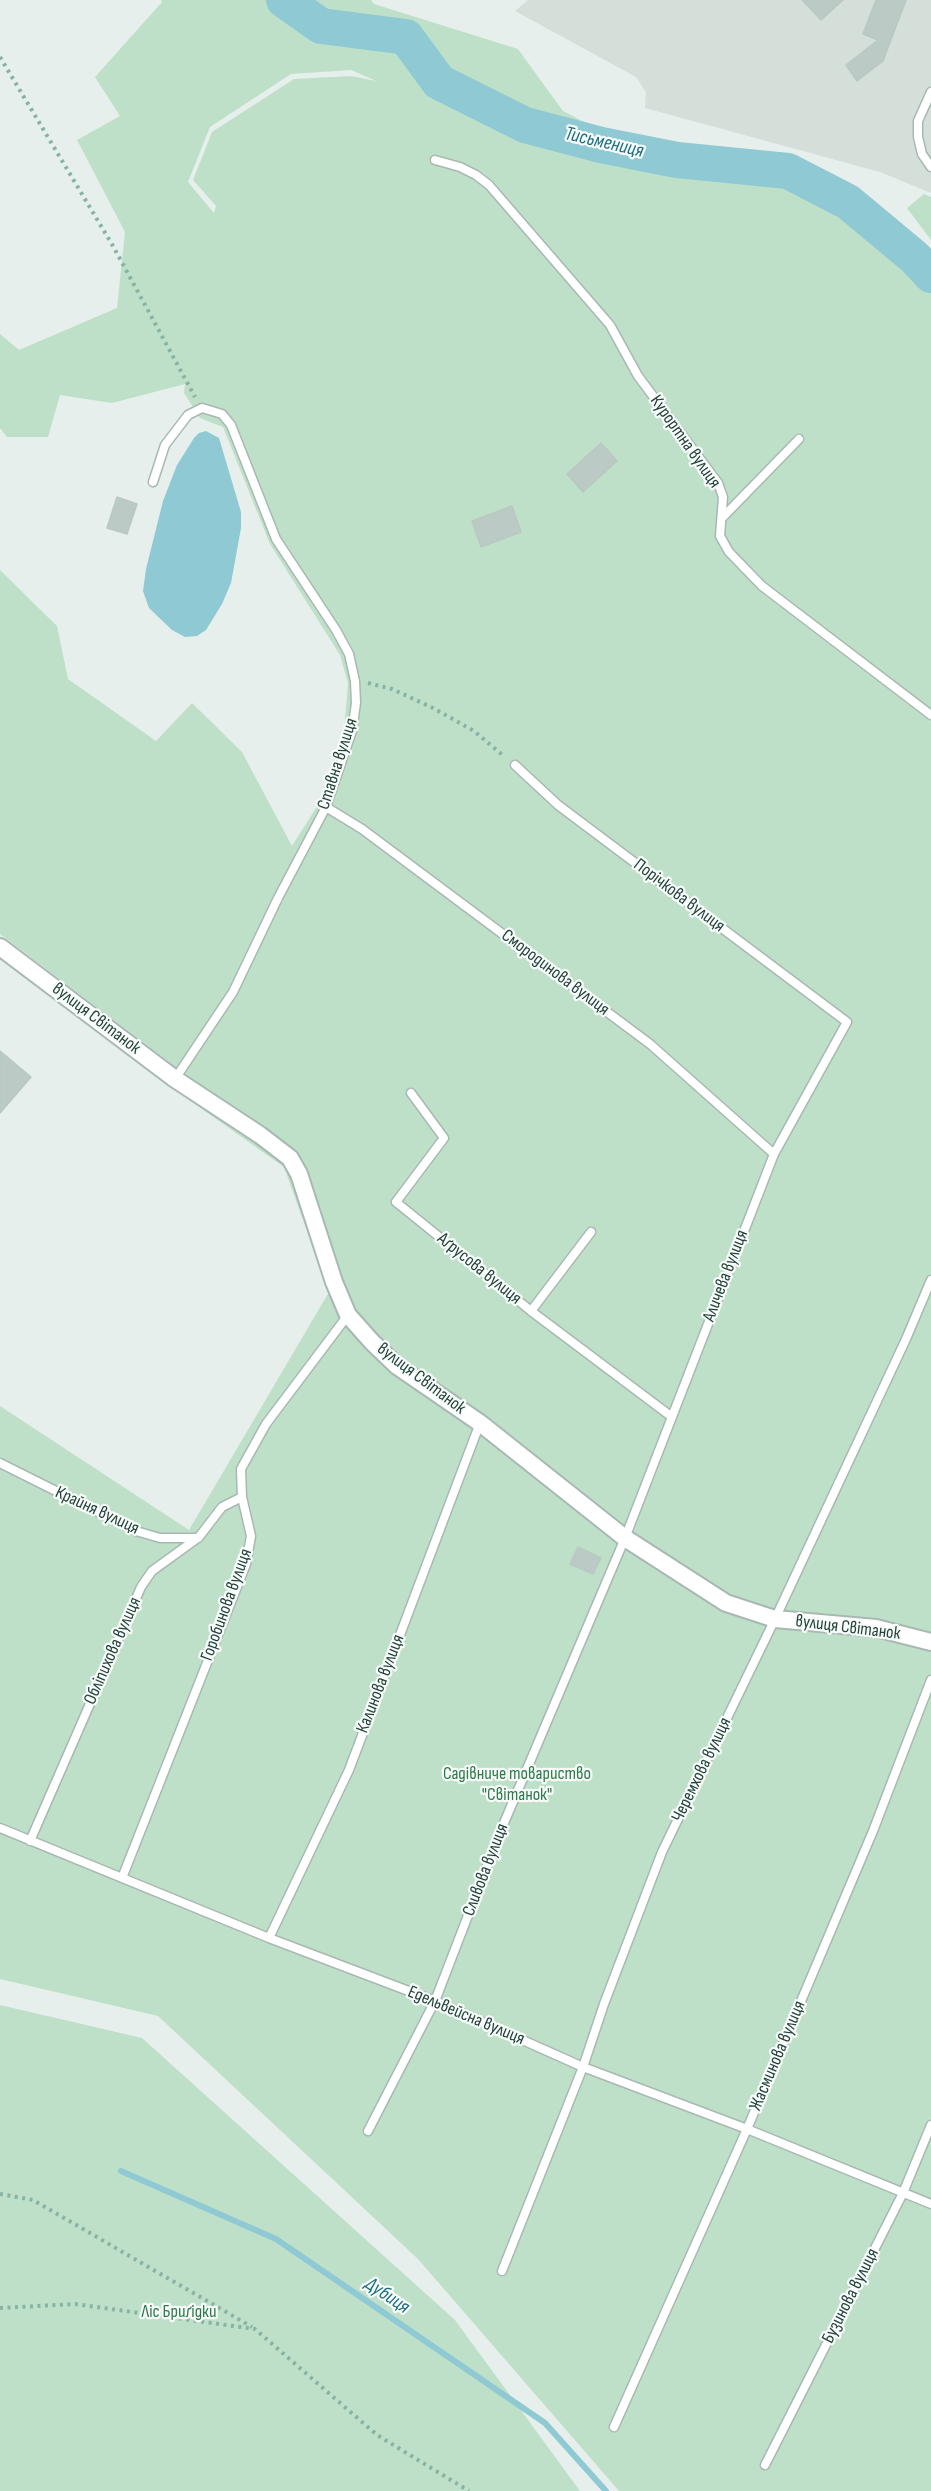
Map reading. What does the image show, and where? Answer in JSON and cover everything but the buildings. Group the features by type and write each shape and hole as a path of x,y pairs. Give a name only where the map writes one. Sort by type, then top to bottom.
{"street":[{"name":"вулиця Світанок","path":"0,946 175,1079 260,1135 290,1158 299,1174 334,1282 348,1315 397,1366 480,1423 625,1539 726,1603 775,1619 876,1629 931,1642"}],"lane":[{"path":"931,92 918,121 918,137 922,154 931,167"},
{"name":"Курортна вулиця","path":"435,160 460,167 489,185 610,325 638,376 718,483 723,497 720,536 729,552 762,586 931,715"},
{"path":"153,482 165,444 188,415 202,408"},
{"name":"Ставна вулиця","path":"175,1079 233,992 278,898 326,807 352,731 356,703 355,681 349,654 336,630 276,539 231,425 222,414 202,408"},
{"path":"722,518 800,439"},
{"name":"Порічкова вулиця","path":"515,765 558,805 847,1022"},
{"name":"Смородинова вулиця","path":"326,807 362,829 650,1044 774,1154"},
{"name":"Аличева вулиця","path":"625,1539 774,1154 847,1022"},
{"name":"Аґрусова вулиця","path":"411,1093 444,1138 396,1202 531,1311 672,1417"},
{"path":"531,1311 591,1232"},
{"name":"Черемхова вулиця","path":"502,2271 583,2067 604,2004 662,1852 775,1619 906,1340 931,1280"},
{"name":"Горобинова вулиця","path":"122,1878 246,1564 251,1536 242,1497 241,1469 266,1424 348,1315"},
{"name":"Калинова вулиця","path":"269,1938 349,1770 480,1423"},
{"name":"Крайня вулиця","path":"1,1466 136,1531 160,1538 199,1538"},
{"name":"Обліпихова вулиця","path":"30,1841 141,1587 152,1571 199,1538 222,1507 242,1497"},
{"name":"Сливова вулиця","path":"368,2131 435,2001 501,1830 625,1539"},
{"name":"Жасминова вулиця","path":"614,2427 747,2129 873,1831 931,1680"},
{"name":"Едельвейсна вулиця","path":"0,1828 269,1938 435,2001 583,2067 747,2129 931,2204"},
{"name":"Бузинова вулиця","path":"765,2465 903,2193 931,2125"}],"path":[{"path":"0,57 113,246 202,408"},
{"path":"355,681 392,689 433,708 474,731 515,765"},
{"path":"0,2194 33,2200 255,2329 377,2435 469,2491"},
{"path":"0,2308 75,2304 255,2329"}],"shaded area":[{"path":"528,0 931,0 931,193 880,172 645,108 646,92 636,77 515,11"}],"green space":[{"name":"Садівниче товариство \"Світанок\"","path":"161,0 371,0 374,4 518,49 563,111 674,169 785,182 845,209 909,263 931,288 931,2491 619,2491 418,2259 158,2016 0,1979 0,1406 189,1530 329,1292 284,1167 158,1078 169,1062 0,934 0,570 57,626 68,679 156,741 192,703 242,752 292,846 321,800 344,732 348,683 340,655 270,544 223,427 200,418 184,393 185,384 112,403 60,395 48,437 7,437 0,428 0,334 19,350 117,308 125,232 77,140 120,116 95,77 162,2","holes":["351,70 376,81 351,76 294,79 212,132 193,180 216,206 214,213 188,182 210,127 291,74"]},
{"path":"924,194 931,197 931,240 907,208"},
{"name":"Ліс Бриґідки","path":"0,2005 142,2038 455,2320 580,2491 0,2491"}],"water":[{"path":"206,431 219,438 241,512 241,528 231,583 222,604 206,630 197,636 185,637 172,630 149,608 143,591 146,569 163,501 177,465 194,438"}],"waterway":[{"name":"Тисьмениця","path":"284,0 321,26 406,37 439,82 525,125 601,145 677,160 788,171 848,202 914,257 931,275"},
{"name":"Дубиця","path":"121,2171 276,2239 545,2423 606,2491"}]}
